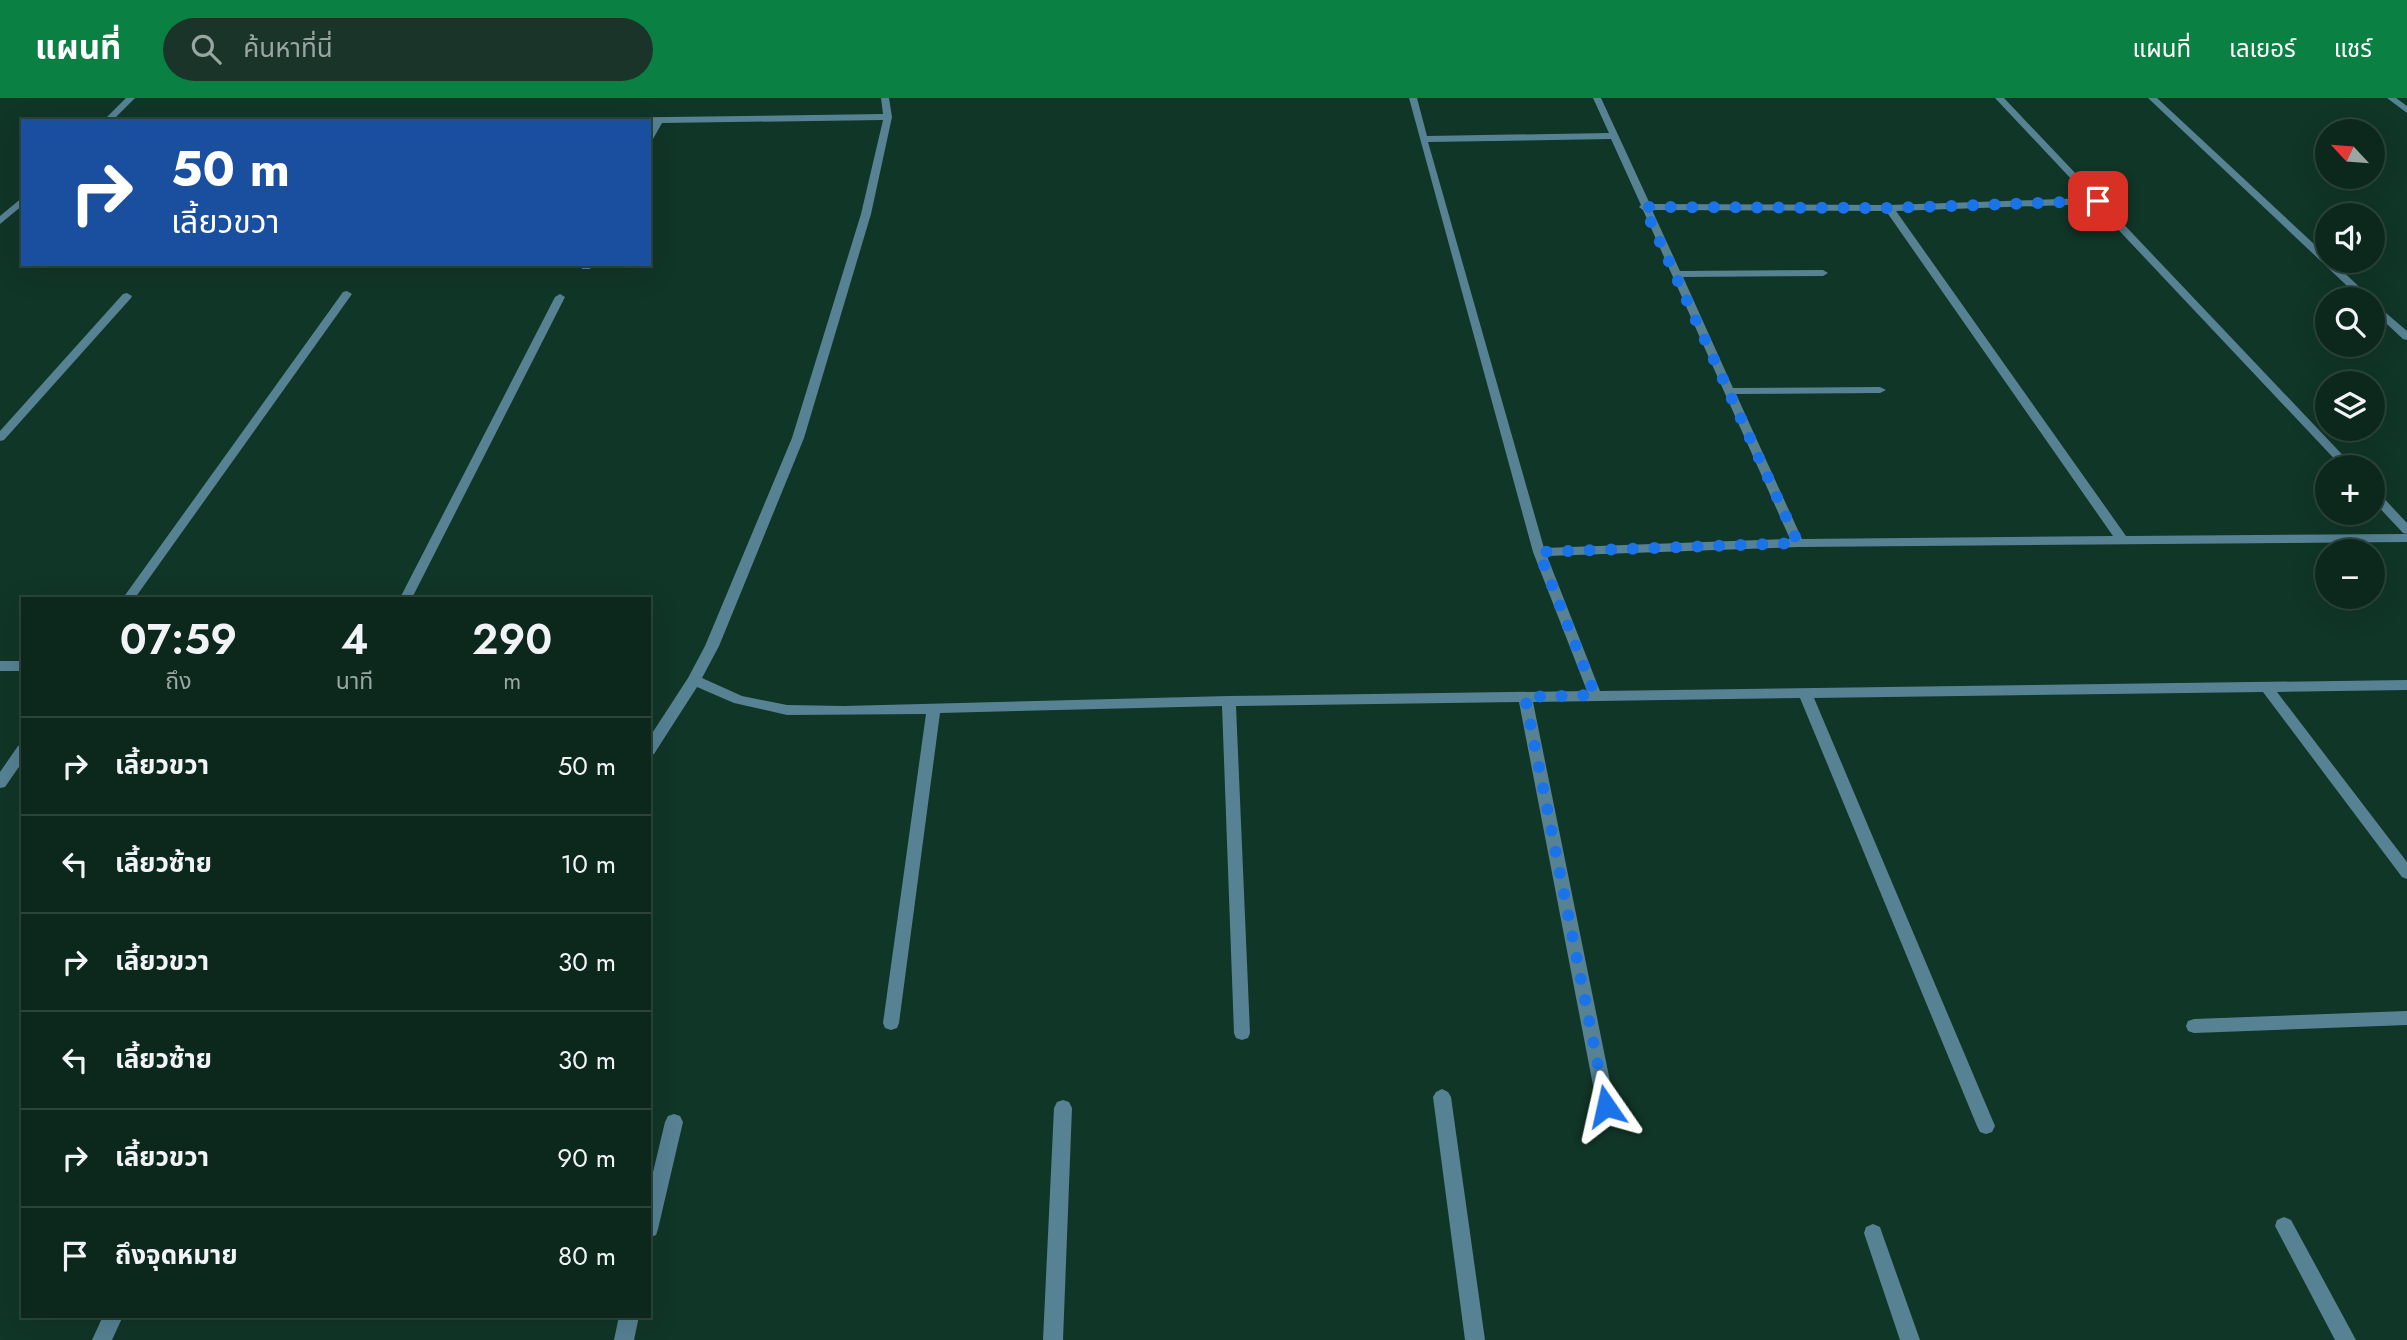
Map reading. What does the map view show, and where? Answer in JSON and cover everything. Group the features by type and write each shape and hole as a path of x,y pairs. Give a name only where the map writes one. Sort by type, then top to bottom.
{"street":[{"path":"109,119 131,98"},
{"path":"651,747 694,680 712,646 798,438 866,214 888,117 885,98"},
{"path":"1413,98 1539,552 1595,695"},
{"path":"1597,98 1798,543"},
{"path":"1999,98 2337,455"},
{"path":"2152,98 2354,287"},
{"path":"2393,99 2407,100"},
{"path":"2393,99 2407,110"},
{"path":"651,120 888,117"},
{"path":"651,135 659,120"},
{"path":"1423,139 1613,136"},
{"path":"1644,207 1889,208 2098,201"},
{"path":"0,221 21,202"},
{"path":"1889,208 2122,540"},
{"path":"1675,274 1823,272"},
{"path":"130,597 347,294"},
{"path":"0,438 127,296"},
{"path":"407,597 560,297"},
{"path":"2385,316 2407,337"},
{"path":"1728,391 1880,390"},
{"path":"2385,507 2407,530"},
{"path":"1539,552 1798,543 2407,538"},
{"path":"0,666 21,666"},
{"path":"694,680 739,700 787,710 934,710 1229,701 1595,695 2268,689 2407,685"},
{"path":"2268,689 2407,873"},
{"path":"1805,692 1986,1126"},
{"path":"1525,697 1606,1106"},
{"path":"1229,701 1242,1033"},
{"path":"891,1023 934,710"},
{"path":"0,783 21,753"},
{"path":"2194,1026 2407,1018"},
{"path":"1442,1097 1475,1340"},
{"path":"1053,1340 1063,1108"},
{"path":"651,1220 674,1122"},
{"path":"2284,1226 2346,1340"},
{"path":"1873,1233 1910,1340"},
{"path":"102,1340 112,1318"},
{"path":"624,1340 629,1318"}],"route":[{"path":"1606,1106 1525,697 1595,695 1539,552 1798,543 1644,207 1889,208 2098,201"}]}
